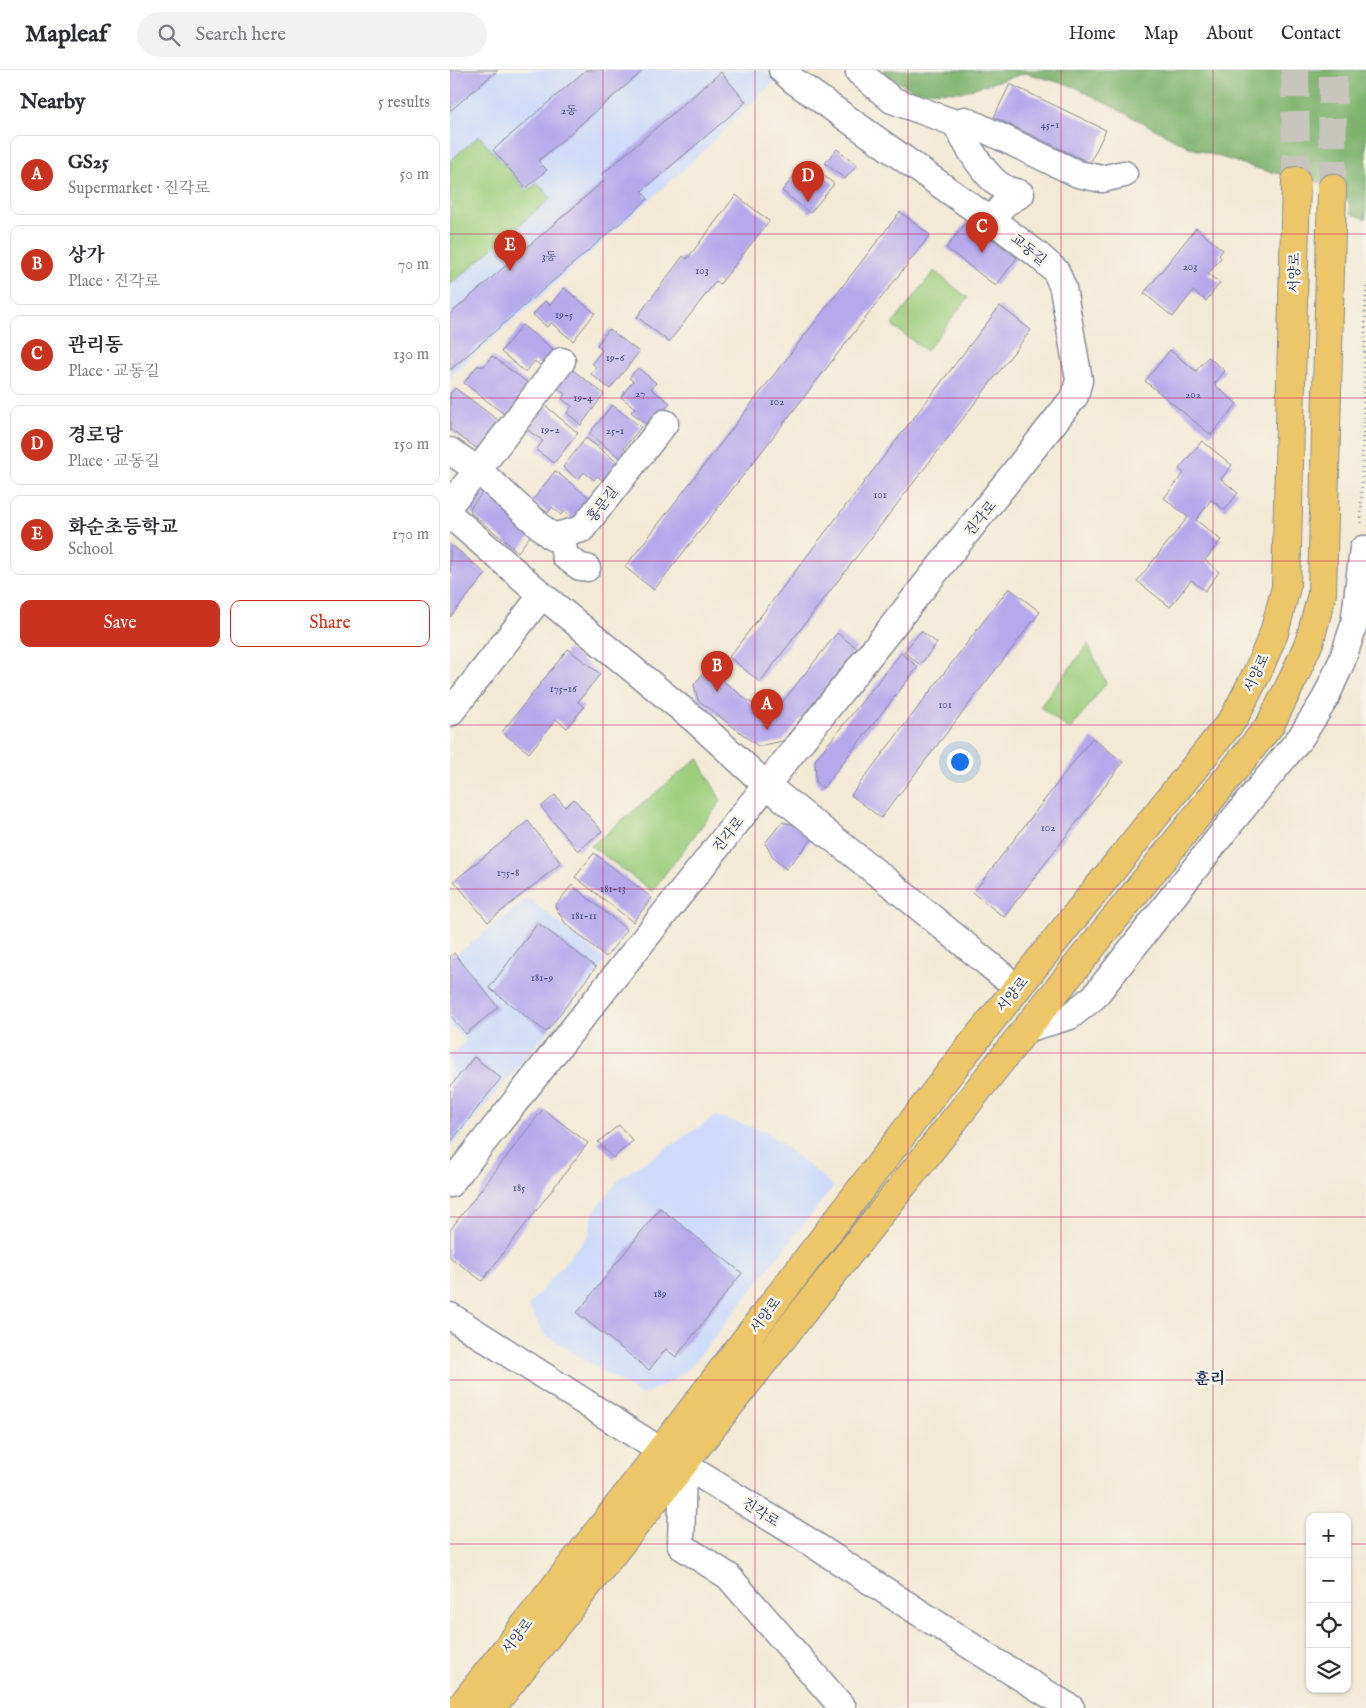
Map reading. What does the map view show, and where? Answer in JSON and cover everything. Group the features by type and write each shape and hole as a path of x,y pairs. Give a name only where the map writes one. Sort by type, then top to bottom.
{"main road":[{"name":"서양로","path":"491,1708 971,1046 1234,718 1274,633 1286,588 1296,181"},
{"name":"서양로","path":"460,1708 672,1457 1026,1029 1270,725 1310,640 1322,594 1332,188"}],"street":[{"name":"교동길","path":"782,70 793,80 992,220 1056,271 1063,288 1079,380 1076,396 1006,485"},
{"path":"859,72 892,100 955,123 965,120 1078,174 1102,179 1124,174"},
{"path":"955,123 975,158 997,183 1021,194 1004,204 992,220"},
{"path":"450,504 562,361"},
{"name":"홍문길","path":"561,535 582,529 665,423"},
{"path":"450,451 478,470 552,537 561,535 565,556 580,567 586,568"},
{"name":"진각로","path":"450,1184 1006,485"},
{"path":"450,515 542,595 696,720 766,785 1003,976"},
{"path":"1026,1029 1070,1016 1094,997 1229,825 1301,738 1325,698 1342,661 1354,626 1364,549"},
{"path":"450,713 542,595"},
{"name":"진각로","path":"450,1316 1071,1708"},
{"path":"672,1457 681,1546 728,1576 843,1708"}],"path":[{"path":"1364,549 1361,526 1366,286"}],"shaded area":[{"path":"450,70 763,70 775,81 689,165 450,377"},
{"path":"528,898 607,961 450,1148 450,1056 466,1041 450,1024 450,960"},
{"path":"716,1116 766,1131 834,1186 690,1368 672,1381 641,1395 544,1334 528,1306 589,1234 593,1213 620,1178"}],"green space":[{"path":"883,70 1366,70 1366,219 1352,214 1344,188 1262,170 1191,148 1075,87 1026,73 961,92 915,91 885,75"},
{"path":"479,136 527,191 537,183 551,198 450,285 450,161"},
{"path":"934,271 968,298 926,351 892,325"},
{"path":"1088,644 1106,683 1070,730 1040,707"},
{"path":"698,758 721,801 652,891 591,846"}],"building":[{"path":"450,70 498,70 450,111"},
{"path":"586,70 644,70 538,161 547,170 526,188 493,150"},
{"path":"721,72 746,102 642,191 648,199 450,370 450,314 606,179 602,174"},
{"path":"1010,84 1106,130 1090,163 994,117"},
{"path":"837,149 857,165 845,179 825,163"},
{"path":"804,173 816,183 822,174 834,184 810,213 782,191 794,176"},
{"path":"736,195 769,221 720,284 716,281 669,342 637,317 683,256 687,259"},
{"path":"900,212 930,235 654,590 625,567"},
{"path":"968,220 1017,258 996,286 946,248"},
{"path":"1196,228 1223,250 1219,255 1221,258 1208,274 1220,283 1206,301 1193,291 1173,317 1144,293"},
{"path":"564,288 595,313 573,341 551,323 547,327 533,315 545,301 550,305"},
{"path":"1000,306 1031,330 760,682 729,657"},
{"path":"522,325 558,353 542,367 535,361 525,372 501,352"},
{"path":"609,329 639,352 610,389 591,374 596,367 592,363 602,350 597,345"},
{"path":"1170,350 1196,371 1208,357 1225,371 1214,384 1237,404 1211,435 1145,381"},
{"path":"492,356 532,386 508,417 464,383 477,366 484,366"},
{"path":"570,368 604,394 581,425 567,413 572,406 562,399 565,394 555,386"},
{"path":"638,368 656,383 651,389 670,403 661,414 658,412 648,425 631,412 635,408 621,397 633,381 629,378"},
{"path":"455,388 502,423 481,451 450,430 450,394"},
{"path":"541,402 578,433 554,463 536,450 543,441 522,426"},
{"path":"612,405 641,427 624,448 628,452 623,460 589,434"},
{"path":"586,438 621,465 607,483 597,476 594,480 584,472 578,480 563,467"},
{"path":"1202,441 1232,465 1221,479 1238,493 1225,510 1211,500 1196,520 1221,540 1205,560 1219,572 1205,591 1191,580 1170,607 1137,581 1188,517 1164,498 1184,473 1179,469"},
{"path":"555,471 590,498 574,519 564,511 561,515 552,507 548,513 532,501"},
{"path":"486,488 536,528 518,552 471,513 470,508"},
{"path":"453,546 486,574 450,617 450,550"},
{"path":"1009,588 1040,612 881,818 851,795"},
{"path":"921,631 937,643 920,665 904,652"},
{"path":"837,633 857,648 783,741 758,746 698,700 694,685 707,668 770,718"},
{"path":"568,649 600,674 578,702 584,707 567,728 556,719 529,753 502,732"},
{"path":"901,653 918,667 823,788 816,783 815,760"},
{"path":"1092,738 1123,762 1004,917 973,893"},
{"path":"555,795 565,807 574,799 602,831 578,851 541,807"},
{"path":"528,821 561,863 488,922 454,881"},
{"path":"782,822 795,825 812,839 786,869 774,859 765,843"},
{"path":"594,853 652,898 633,922 575,877"},
{"path":"572,885 627,930 606,957 565,923 555,906"},
{"path":"538,923 596,967 546,1032 489,988"},
{"path":"454,953 498,1007 466,1034 450,1015 450,957"},
{"path":"474,1057 501,1078 450,1143 450,1087"},
{"path":"543,1109 588,1143 482,1281 450,1257 450,1230"},
{"path":"619,1125 633,1141 613,1158 598,1142"},
{"path":"660,1208 742,1273 676,1357 666,1349 649,1370 577,1313"}],"tunnel":[{"path":"1295,70 1296,181"},
{"path":"1332,188 1333,70"}],"place":[{"name":"경로당","path":"808,202"},
{"name":"관리동","path":"982,253"},
{"name":"화순초등학교","path":"510,271"},
{"name":"상가","path":"717,692"},
{"name":"GS25","path":"767,730"}],"district":[{"name":"훈리","path":"1210,1378"}]}
